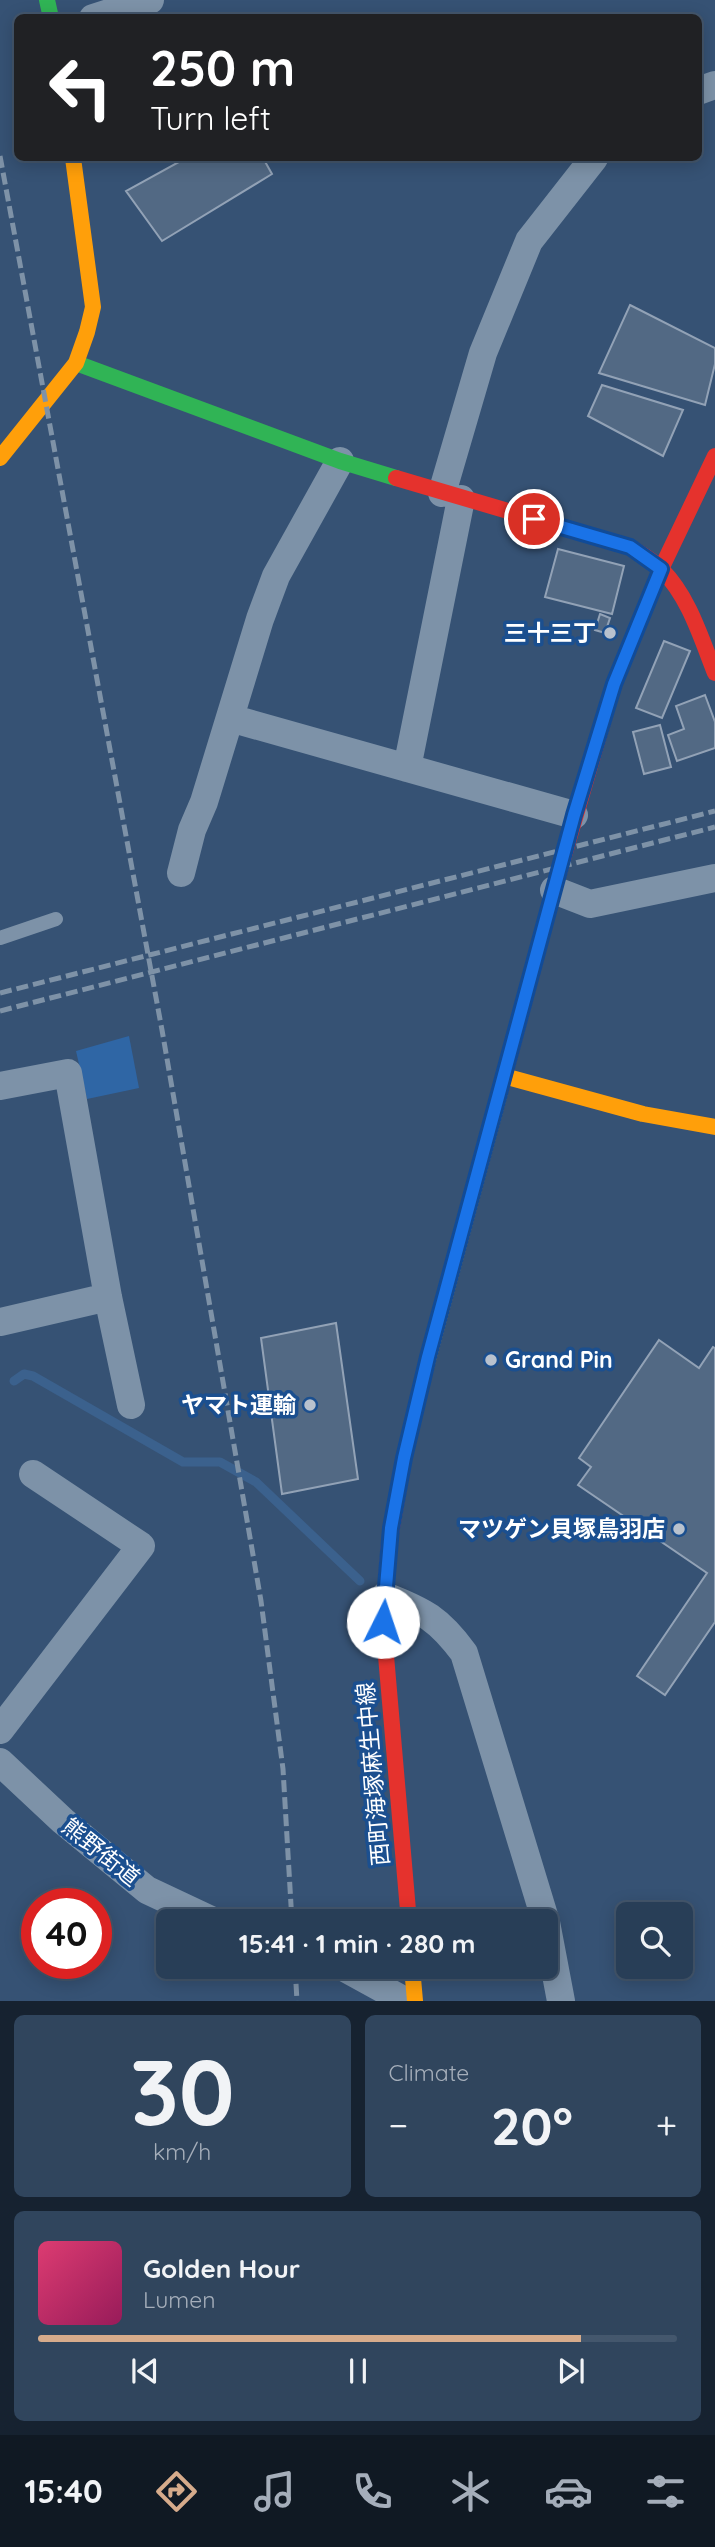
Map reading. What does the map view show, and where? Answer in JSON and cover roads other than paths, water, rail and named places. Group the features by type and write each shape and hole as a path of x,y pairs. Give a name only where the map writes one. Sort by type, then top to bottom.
{"street":[{"path":"106,14 150,0"},
{"path":"4,443 76,363 93,307 73,161"},
{"path":"407,768 452,496 483,353 529,241 592,161"},
{"path":"76,363 340,461 630,547 661,569 676,588 715,673"},
{"name":"西町海塚麻生中線","path":"408,1909 383,1622 389,1544 404,1458 432,1343 574,815 614,684 661,569 715,456"},
{"path":"181,873 192,830 204,802 260,619 276,576 340,461"},
{"path":"230,718 574,815"},
{"path":"554,890 590,905 715,878"},
{"path":"0,1086 68,1073 108,1297 131,1405"},
{"path":"504,1076 643,1114 715,1127"},
{"path":"0,1322 108,1297"},
{"path":"0,1730 141,1546 33,1474"},
{"path":"385,1596 419,1609 446,1628 464,1653 542,1909"},
{"name":"熊野街道","path":"0,1762 63,1821 147,1890 187,1909"},
{"path":"365,1979 405,2001"},
{"path":"413,1979 415,2001"},
{"path":"557,1979 561,2001"}],"lane":[{"path":"0,938 56,919"}],"waterway":[{"path":"14,1381 24,1374 33,1376 183,1462 220,1462 256,1482 360,1581"}],"railway":[{"path":"0,156 162,1030 261,1601 283,1769 291,1909"},
{"path":"0,993 715,811"},
{"path":"0,1011 715,827"},
{"path":"296,1979 297,2001"}],"place":[{"name":"三十三丁","path":"610,633"},
{"name":"Grand Pin","path":"491,1360"},
{"name":"ヤマト運輸","path":"310,1405"},
{"name":"マツゲン貝塚鳥羽店","path":"679,1529"}]}
